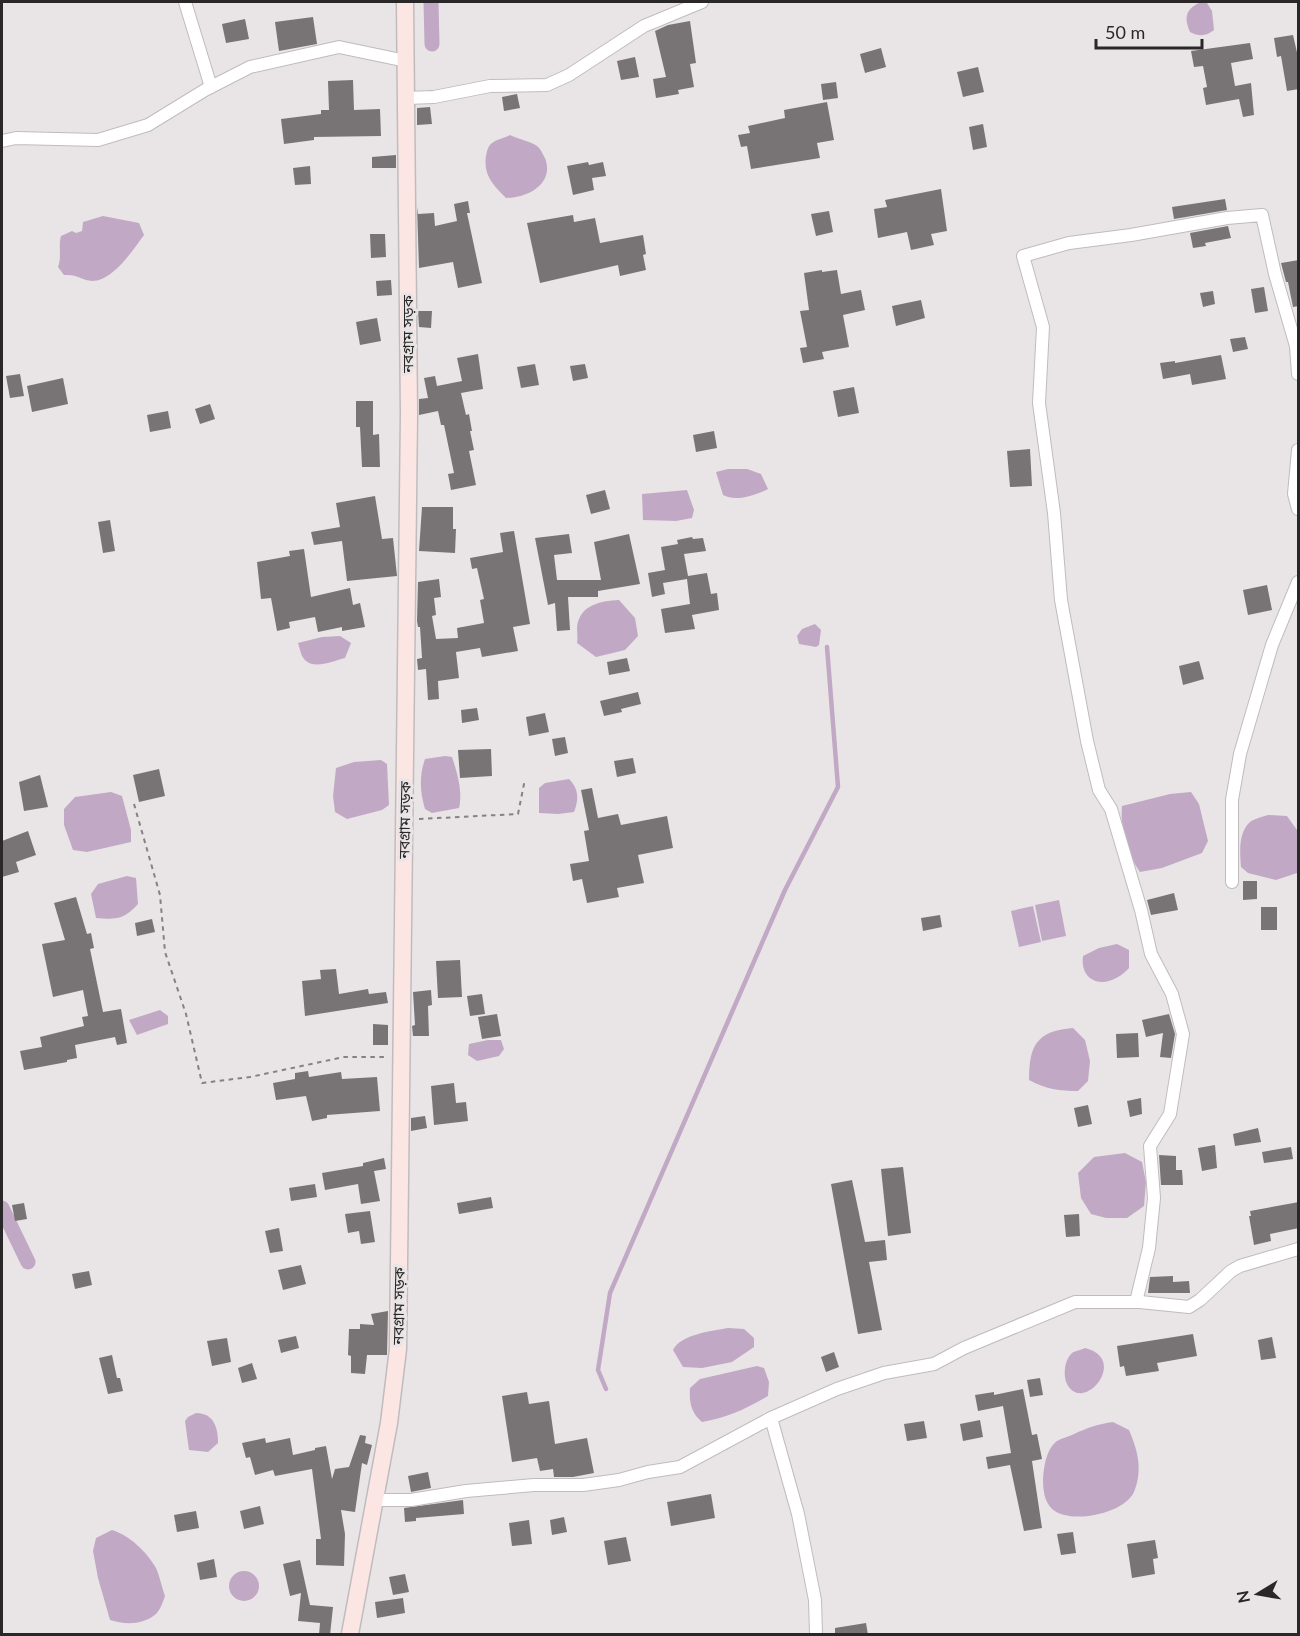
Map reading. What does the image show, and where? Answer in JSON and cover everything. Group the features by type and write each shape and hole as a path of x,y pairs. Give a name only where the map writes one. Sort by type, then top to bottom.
{"main road":[{"name":"নবগ্রাম সড়ক","path":"350,1635 389,1423 398,1349 409,414 405,2"}],"street":[{"path":"185,2 211,87"},
{"path":"406,98 434,97 490,86 547,85 568,75 644,26 702,2"},
{"path":"2,141 16,138 98,140 147,125 250,67 339,47 406,61"},
{"path":"1136,1302 1149,1248 1154,1198 1150,1146 1170,1114 1183,1034 1172,994 1151,954 1141,910 1111,809 1099,790 1087,741 1061,600 1054,513 1039,403 1043,327 1023,256 1069,243 1227,218 1262,215 1275,274 1296,346 1299,374"},
{"path":"1299,450 1294,494 1299,509"},
{"path":"1232,882 1232,800 1240,754 1272,645 1299,582"},
{"path":"376,1500 411,1500 466,1491 534,1485 583,1485 680,1467 771,1418 837,1389 884,1373 934,1364 964,1348 1075,1302 1136,1302 1189,1307 1240,1266 1299,1249"},
{"path":"771,1418 798,1514 815,1600 816,1635"}],"path":[{"path":"405,820 518,814 525,779"},
{"path":"134,804 160,895 165,952 186,1014 202,1083 250,1077 344,1057 402,1057"}],"shaded area":[{"path":"1199,3 1207,3 1212,11 1214,30 1208,34 1197,35 1190,32 1187,23 1188,12"},
{"path":"510,135 537,146 545,158 547,167 543,182 537,188 522,195 506,198 490,179 485,163 487,150 491,144"},
{"path":"103,216 139,223 144,235 122,264 100,280 92,281 73,275 64,275 58,267 61,236 72,231 76,233 82,231 83,222"},
{"path":"728,469 747,469 761,474 768,489 740,498 723,495 716,472"},
{"path":"687,490 694,510 692,518 676,521 643,520 642,494"},
{"path":"619,600 635,618 638,636 625,650 596,657 577,643 579,620 586,609 598,603"},
{"path":"815,624 821,630 819,645 816,647 799,644 797,636 802,629"},
{"path":"340,636 351,643 345,658 325,664 306,661 298,643 322,637"},
{"path":"452,757 456,769 460,789 459,808 432,813 425,809 422,796 423,765 425,759"},
{"path":"381,760 387,764 389,805 382,810 347,819 335,812 333,796 336,768 354,762"},
{"path":"569,779 577,794 574,812 539,813 539,788 545,783"},
{"path":"111,792 122,796 131,830 131,842 87,852 73,850 64,825 64,809 75,797"},
{"path":"1191,792 1199,804 1208,841 1202,853 1162,868 1140,872 1125,840 1122,806 1170,794"},
{"path":"1268,815 1287,816 1298,835 1297,873 1276,880 1248,873 1241,867 1241,844 1245,828 1253,820"},
{"path":"127,876 136,878 138,904 120,917 96,918 91,894 98,884"},
{"path":"1059,900 1066,936 1042,941 1035,905"},
{"path":"1033,906 1041,942 1019,947 1011,911"},
{"path":"1117,944 1129,950 1129,968 1121,975 1104,982 1087,975 1084,970 1083,956 1099,948"},
{"path":"160,1010 168,1016 168,1024 137,1035 129,1020"},
{"path":"1073,1028 1085,1040 1090,1061 1088,1081 1078,1091 1071,1091 1047,1087 1029,1080 1031,1058 1037,1042 1051,1033"},
{"path":"501,1040 504,1049 499,1056 477,1061 468,1055 469,1044"},
{"path":"1125,1153 1142,1162 1146,1182 1144,1206 1127,1218 1106,1218 1091,1214 1081,1198 1078,1173 1094,1157"},
{"path":"728,1328 744,1329 754,1338 754,1347 732,1362 702,1368 683,1367 673,1350 677,1345 698,1334"},
{"path":"1085,1348 1098,1354 1103,1363 1103,1372 1099,1382 1092,1389 1083,1393 1074,1392 1066,1381 1066,1364 1072,1353"},
{"path":"757,1366 764,1368 769,1382 768,1396 728,1415 702,1422 698,1419 690,1403 690,1388 700,1379"},
{"path":"196,1413 207,1416 216,1427 218,1443 208,1452 189,1450 185,1421"},
{"path":"1113,1422 1129,1430 1135,1445 1139,1468 1134,1492 1120,1506 1096,1515 1071,1516 1060,1514 1052,1509 1046,1499 1043,1474 1048,1453 1053,1444 1093,1426"},
{"path":"112,1530 137,1545 148,1556 157,1571 165,1596 161,1606 151,1618 128,1623 110,1620 93,1551 96,1538"},
{"path":"244,1571 250,1572 258,1580 258,1592 250,1600 244,1601 238,1600 230,1592 229,1586 230,1580 238,1572"}],"building":[{"path":"313,17 317,44 279,51 275,22"},
{"path":"245,19 249,39 226,43 222,24"},
{"path":"690,21 696,63 690,64 694,87 678,90 679,94 656,98 653,79 666,77 655,31 668,25"},
{"path":"1293,35 1299,61 1299,89 1287,91 1281,56 1277,57 1274,38"},
{"path":"1250,43 1253,59 1231,63 1235,86 1251,83 1254,115 1243,117 1239,99 1206,105 1203,88 1207,87 1203,66 1194,67 1191,51"},
{"path":"881,48 886,67 865,73 860,54"},
{"path":"635,57 639,77 621,80 617,61"},
{"path":"978,67 984,92 963,97 957,72"},
{"path":"353,80 354,110 380,109 381,136 314,137 314,140 284,144 281,119 321,114 321,110 329,110 328,81"},
{"path":"836,82 838,98 823,100 821,84"},
{"path":"517,94 520,108 504,111 502,97"},
{"path":"827,102 834,140 817,143 820,158 751,169 747,146 741,147 738,135 750,133 748,126 785,118 784,110"},
{"path":"430,107 432,124 417,125 417,108"},
{"path":"983,124 987,147 973,150 969,127"},
{"path":"396,155 396,168 372,168 372,157"},
{"path":"588,162 589,165 603,162 606,176 592,178 594,190 573,195 567,166"},
{"path":"310,166 311,184 295,185 293,168"},
{"path":"941,189 947,231 931,234 934,245 911,250 907,232 878,238 874,209 887,207 885,200"},
{"path":"1225,199 1227,210 1174,219 1172,207"},
{"path":"468,201 470,213 467,213 482,283 458,288 453,262 419,268 417,207 418,214 434,213 435,226 457,221 454,204"},
{"path":"829,211 833,232 816,236 811,214"},
{"path":"573,215 574,222 595,218 600,243 643,235 646,270 620,276 618,265 540,283 527,223"},
{"path":"1228,226 1231,238 1193,248 1190,233"},
{"path":"370,234 385,234 386,257 371,258"},
{"path":"1299,260 1299,306 1293,307 1281,263"},
{"path":"822,270 822,272 837,270 841,294 861,290 865,310 843,315 849,347 822,352 824,359 803,363 800,348 807,347 800,311 809,310 804,273"},
{"path":"391,280 392,295 377,296 376,281"},
{"path":"1264,287 1268,311 1255,313 1251,289"},
{"path":"1213,291 1215,304 1203,307 1200,293"},
{"path":"921,300 925,318 896,326 892,306"},
{"path":"418,311 432,311 431,328 419,327"},
{"path":"377,318 381,341 360,345 356,322"},
{"path":"1245,337 1248,349 1233,352 1230,339"},
{"path":"478,354 483,389 461,393 466,415 469,414 472,431 470,431 474,450 469,451 476,485 451,490 448,474 454,473 444,425 441,425 438,411 419,415 419,399 428,398 424,378 435,376 437,386 462,381 457,358"},
{"path":"1221,355 1226,379 1192,385 1190,374 1163,379 1160,363 1175,361 1175,363"},
{"path":"535,364 539,385 521,388 517,367"},
{"path":"585,364 588,378 573,381 570,366"},
{"path":"20,374 24,396 10,398 6,376"},
{"path":"63,378 68,404 32,412 27,386"},
{"path":"854,387 859,413 838,417 833,391"},
{"path":"356,401 373,401 373,435 379,434 380,467 362,467 360,427 356,427"},
{"path":"210,404 215,419 200,424 195,409"},
{"path":"168,411 171,428 150,432 147,415"},
{"path":"714,431 717,448 696,452 693,435"},
{"path":"1030,449 1032,486 1010,487 1007,451"},
{"path":"605,490 610,509 591,514 586,495"},
{"path":"375,496 382,539 393,538 397,576 347,581 342,541 314,545 311,532 340,527 336,503"},
{"path":"422,507 453,507 453,529 456,529 455,553 419,551"},
{"path":"110,520 115,551 103,553 98,522"},
{"path":"514,531 530,624 513,627 518,651 482,657 480,648 456,652 459,678 438,681 439,699 428,700 426,669 418,670 417,659 422,658 420,627 417,621 418,582 439,579 441,597 434,598 436,615 432,616 436,639 458,638 457,628 484,623 480,600 484,599 477,568 472,569 470,558 503,552 500,533"},
{"path":"569,534 572,553 554,555 557,580 601,580 594,542 629,534 640,584 598,591 598,597 568,597 570,630 557,631 555,603 548,605 535,538"},
{"path":"692,537 693,539 703,538 706,551 684,554 688,576 707,573 711,594 717,593 719,610 692,615 695,629 665,633 661,609 690,604 687,579 663,583 665,594 652,597 648,573 665,570 661,547 678,544 677,540"},
{"path":"304,549 311,597 350,588 353,605 360,603 365,627 342,631 342,627 318,632 315,617 289,622 290,628 277,631 271,598 261,599 257,562 290,556 289,551"},
{"path":"1267,585 1272,610 1248,615 1243,590"},
{"path":"627,658 630,671 609,675 607,662"},
{"path":"1199,661 1204,679 1183,685 1179,666"},
{"path":"638,692 641,704 604,716 600,701"},
{"path":"477,708 479,720 462,723 461,710"},
{"path":"545,713 549,732 529,736 526,717"},
{"path":"565,737 568,753 555,756 552,739"},
{"path":"491,749 492,776 460,778 458,750"},
{"path":"633,758 636,773 617,777 614,761"},
{"path":"159,769 165,796 139,802 133,775"},
{"path":"40,775 48,807 24,811 19,782"},
{"path":"592,788 598,818 618,814 621,825 667,816 673,848 638,855 644,883 617,888 619,897 587,903 582,879 573,881 570,864 589,861 584,831 589,830 581,790"},
{"path":"28,831 36,855 16,862 19,872 2,877 2,841"},
{"path":"1243,881 1257,881 1257,899 1243,900"},
{"path":"1174,893 1178,910 1151,915 1147,900"},
{"path":"76,897 87,934 91,933 94,948 90,949 103,1012 121,1009 127,1043 117,1045 115,1037 75,1045 77,1058 24,1070 20,1051 42,1047 40,1037 84,1026 82,1017 88,1016 83,990 53,997 42,944 65,940 54,903"},
{"path":"1261,907 1277,907 1277,930 1261,930"},
{"path":"940,915 942,927 923,931 921,918"},
{"path":"152,919 155,932 137,936 135,923"},
{"path":"460,960 462,997 438,998 436,961"},
{"path":"336,969 339,994 368,989 369,994 386,992 388,1003 305,1016 302,981 321,979 320,970"},
{"path":"431,990 432,1005 428,1006 429,1036 413,1036 412,1026 415,1025 413,992"},
{"path":"482,994 485,1014 470,1016 467,996"},
{"path":"497,1014 501,1036 482,1039 478,1017"},
{"path":"1169,1014 1175,1034 1171,1058 1160,1057 1163,1033 1146,1037 1142,1020"},
{"path":"373,1024 388,1025 388,1045 373,1045"},
{"path":"1138,1033 1139,1057 1117,1058 1116,1034"},
{"path":"308,1071 309,1077 341,1072 342,1079 377,1077 380,1111 327,1115 327,1118 312,1121 306,1096 276,1100 273,1083 295,1079 295,1073"},
{"path":"454,1083 456,1103 466,1102 468,1121 434,1125 431,1086"},
{"path":"1141,1098 1142,1114 1130,1117 1127,1101"},
{"path":"1088,1105 1092,1124 1078,1127 1074,1108"},
{"path":"425,1116 427,1128 411,1131 411,1118"},
{"path":"1258,1128 1261,1142 1235,1146 1233,1134"},
{"path":"1215,1145 1217,1168 1202,1171 1198,1148"},
{"path":"1291,1147 1293,1159 1264,1163 1262,1152"},
{"path":"1159,1155 1176,1156 1176,1170 1182,1170 1183,1185 1161,1185"},
{"path":"384,1158 386,1169 374,1171 380,1201 361,1204 358,1184 325,1190 322,1173 363,1166 363,1163"},
{"path":"903,1167 911,1233 888,1236 881,1169"},
{"path":"852,1180 865,1242 885,1240 887,1260 869,1262 882,1330 858,1334 831,1184"},
{"path":"315,1184 317,1197 291,1201 289,1188"},
{"path":"491,1197 493,1208 459,1214 457,1203"},
{"path":"1299,1202 1299,1228 1270,1234 1271,1241 1254,1245 1250,1211"},
{"path":"24,1203 27,1219 15,1221 12,1205"},
{"path":"370,1211 375,1242 361,1244 359,1231 348,1233 345,1214"},
{"path":"1079,1214 1080,1236 1066,1237 1064,1215"},
{"path":"279,1228 283,1251 270,1253 265,1231"},
{"path":"301,1265 306,1284 283,1290 278,1270"},
{"path":"89,1271 92,1285 75,1289 72,1274"},
{"path":"1173,1276 1173,1282 1189,1281 1190,1293 1148,1293 1150,1277"},
{"path":"388,1311 387,1355 367,1355 365,1374 351,1373 351,1356 348,1355 349,1329 360,1329 360,1324 374,1325 371,1314"},
{"path":"1193,1334 1197,1356 1157,1363 1159,1371 1126,1376 1124,1366 1120,1367 1117,1346"},
{"path":"296,1336 299,1348 281,1353 278,1340"},
{"path":"1272,1337 1276,1358 1261,1360 1258,1340"},
{"path":"227,1338 231,1362 212,1366 207,1341"},
{"path":"834,1352 839,1367 826,1372 821,1357"},
{"path":"112,1355 117,1378 120,1378 123,1391 108,1394 99,1358"},
{"path":"252,1363 257,1379 242,1383 238,1368"},
{"path":"1040,1378 1043,1395 1030,1397 1027,1380"},
{"path":"1023,1389 1032,1435 1037,1434 1042,1459 1032,1461 1042,1528 1024,1531 1010,1465 988,1469 986,1457 1011,1453 1003,1406 978,1411 975,1395 994,1392 994,1395"},
{"path":"527,1392 529,1404 549,1401 555,1444 587,1438 594,1473 573,1477 554,1477 553,1469 540,1471 537,1458 512,1462 502,1396"},
{"path":"980,1420 983,1437 963,1441 960,1424"},
{"path":"924,1421 927,1438 907,1441 904,1424"},
{"path":"360,1435 366,1436 365,1443 372,1445 367,1465 362,1463 355,1512 341,1510 345,1534 344,1566 316,1565 316,1539 321,1539 312,1469 275,1476 273,1470 255,1475 250,1457 246,1458 242,1443 265,1438 266,1443 290,1438 293,1455 326,1446 332,1479 335,1469 349,1467"},
{"path":"428,1472 431,1488 411,1492 408,1476"},
{"path":"711,1494 715,1518 671,1526 667,1502"},
{"path":"463,1500 464,1514 416,1518 416,1521 405,1522 404,1508"},
{"path":"260,1506 264,1524 244,1529 240,1511"},
{"path":"196,1511 199,1528 177,1532 174,1515"},
{"path":"564,1517 567,1532 552,1535 550,1520"},
{"path":"529,1520 532,1544 512,1546 509,1523"},
{"path":"1073,1532 1076,1553 1061,1555 1057,1534"},
{"path":"626,1537 631,1561 608,1565 604,1541"},
{"path":"1155,1540 1158,1558 1153,1559 1155,1574 1132,1578 1127,1544"},
{"path":"214,1559 217,1577 200,1580 197,1563"},
{"path":"300,1560 310,1605 333,1607 330,1635 319,1635 320,1623 298,1621 301,1593 290,1596 283,1564"},
{"path":"405,1574 409,1592 393,1595 389,1577"},
{"path":"403,1598 405,1613 377,1618 375,1602"},
{"path":"866,1623 868,1635 835,1635 835,1628"}],"waterway":[{"path":"431,2 432,44"},
{"path":"606,1389 598,1370 610,1293 785,890 838,787 827,647"},
{"path":"2,1208 28,1262"}]}
